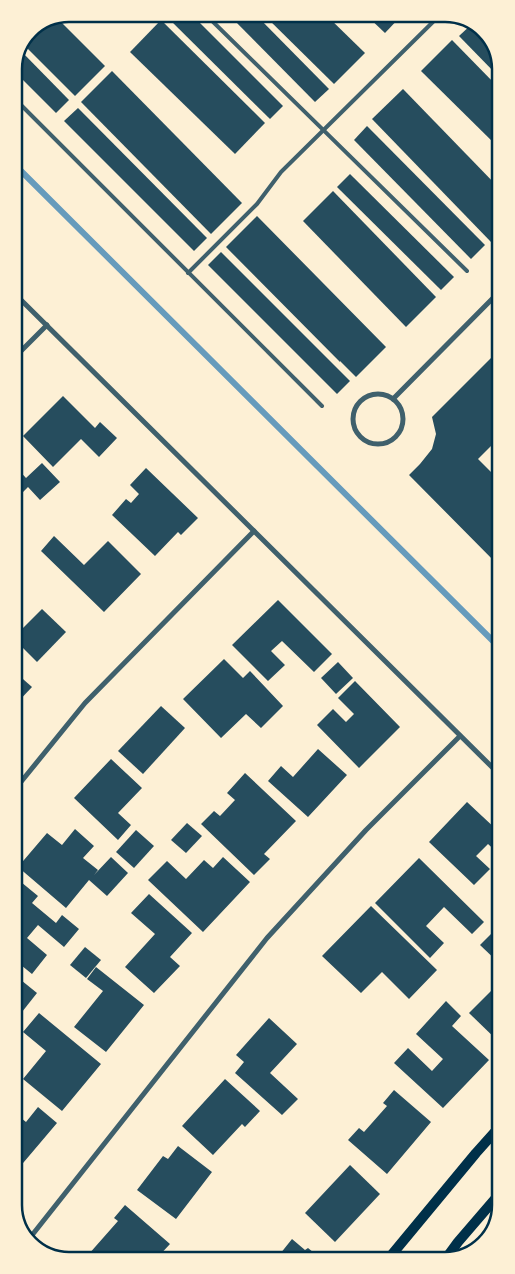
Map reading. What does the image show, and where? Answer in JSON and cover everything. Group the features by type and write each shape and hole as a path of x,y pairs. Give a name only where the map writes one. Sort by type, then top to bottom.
{"main road":[{"path":"394,1252 492,1135"},
{"path":"452,1251 492,1202"}],"street":[{"path":"393,399 492,299"},
{"path":"23,302 492,767"},
{"path":"23,349 47,325"},
{"path":"377,394 393,399 402,412 402,428 398,436 384,444 375,445 367,443 360,438 353,424 356,407 368,396 377,394"},
{"path":"22,780 85,703 254,531"},
{"path":"33,1234 267,938 366,830 460,736"}],"lane":[{"path":"214,22 467,271"},
{"path":"188,273 257,204 281,172 432,23"},
{"path":"23,107 322,406"}],"building":[{"path":"159,22 163,22 265,123 235,154 130,52"},
{"path":"172,22 199,22 283,106 270,119"},
{"path":"236,22 263,23 329,89 315,102"},
{"path":"60,23 105,66 75,96 27,48 39,34"},
{"path":"272,23 334,23 365,53 334,84"},
{"path":"374,23 395,23 385,33"},
{"path":"467,28 479,36 490,54 492,70 459,36"},
{"path":"452,40 492,81 492,141 421,71"},
{"path":"25,55 69,100 56,113 23,80"},
{"path":"112,71 242,203 211,234 81,102"},
{"path":"403,89 492,181 491,242 372,119"},
{"path":"78,108 207,238 194,251 64,121"},
{"path":"367,126 485,245 471,259 354,140"},
{"path":"350,174 454,277 441,290 337,187"},
{"path":"333,191 436,297 406,327 303,221"},
{"path":"257,216 386,347 356,377 226,247"},
{"path":"221,252 350,381 337,394 208,265"},
{"path":"492,357 492,445 478,459 492,473 492,559 409,475 432,449 436,434 432,417"},
{"path":"63,396 95,428 100,422 117,438 99,457 81,439 53,467 23,436"},
{"path":"42,463 60,482 40,500 28,487 23,492 23,474 26,478"},
{"path":"146,468 198,518 181,535 178,532 155,556 112,515 126,499 131,503 139,494 130,485"},
{"path":"54,536 84,565 108,541 141,574 104,612 41,551"},
{"path":"278,600 332,654 314,672 282,641 271,651 285,665 268,681 232,645"},
{"path":"42,609 66,632 37,662 22,647 23,628"},
{"path":"224,659 243,678 250,671 283,706 261,728 246,714 221,738 183,699"},
{"path":"338,662 353,678 336,694 321,678"},
{"path":"22,679 32,687 22,697"},
{"path":"355,681 400,727 359,768 317,725 333,709 346,722 354,714 338,698"},
{"path":"161,706 185,728 143,774 118,751"},
{"path":"318,749 347,775 308,817 268,781 281,766 293,777"},
{"path":"111,759 142,788 118,813 131,825 118,840 74,798"},
{"path":"245,773 296,821 264,854 270,859 254,875 201,824 214,811 220,816 235,800 227,793"},
{"path":"467,802 492,825 492,848 488,844 476,856 490,869 474,885 429,842"},
{"path":"187,823 202,836 186,853 171,840"},
{"path":"75,829 94,846 83,858 98,870 94,875 111,857 128,873 107,896 89,880 66,908 22,871 22,862 47,833 62,845"},
{"path":"136,830 154,846 134,868 116,852"},
{"path":"223,857 250,882 203,932 148,880 167,861 186,879 204,860 213,868"},
{"path":"419,858 484,922 472,934 444,907 426,926 444,943 430,958 375,903"},
{"path":"22,883 38,896 32,903 56,923 62,915 79,929 64,947 38,925 27,938 47,955 32,974 22,966"},
{"path":"149,894 192,933 170,957 180,966 154,993 125,967 155,934 131,913"},
{"path":"371,906 437,970 409,999 382,972 361,993 322,956"},
{"path":"492,933 492,956 480,945"},
{"path":"85,947 101,960 86,978 70,965"},
{"path":"96,967 144,1005 106,1052 74,1027 103,991 87,979"},
{"path":"22,981 37,993 22,1012"},
{"path":"492,990 492,1035 469,1013"},
{"path":"446,1001 461,1016 452,1026 489,1060 443,1108 394,1063 408,1048 432,1071 443,1059 416,1034"},
{"path":"39,1013 101,1064 62,1111 23,1079 46,1051 23,1032"},
{"path":"269,1018 297,1044 270,1073 298,1099 282,1115 235,1073 244,1062 236,1055"},
{"path":"225,1079 260,1111 245,1127 242,1124 213,1155 182,1126"},
{"path":"394,1090 431,1122 387,1174 348,1140 359,1128 364,1132 387,1106 383,1103"},
{"path":"38,1107 57,1123 22,1164 22,1119 26,1122"},
{"path":"178,1146 212,1172 176,1219 137,1190 163,1156 168,1159"},
{"path":"350,1165 380,1194 335,1242 305,1213"},
{"path":"125,1205 170,1244 163,1251 91,1251 118,1221 114,1218"},
{"path":"292,1239 305,1250 308,1248 312,1252 282,1252"}],"waterway":[{"path":"23,173 492,640"}]}
